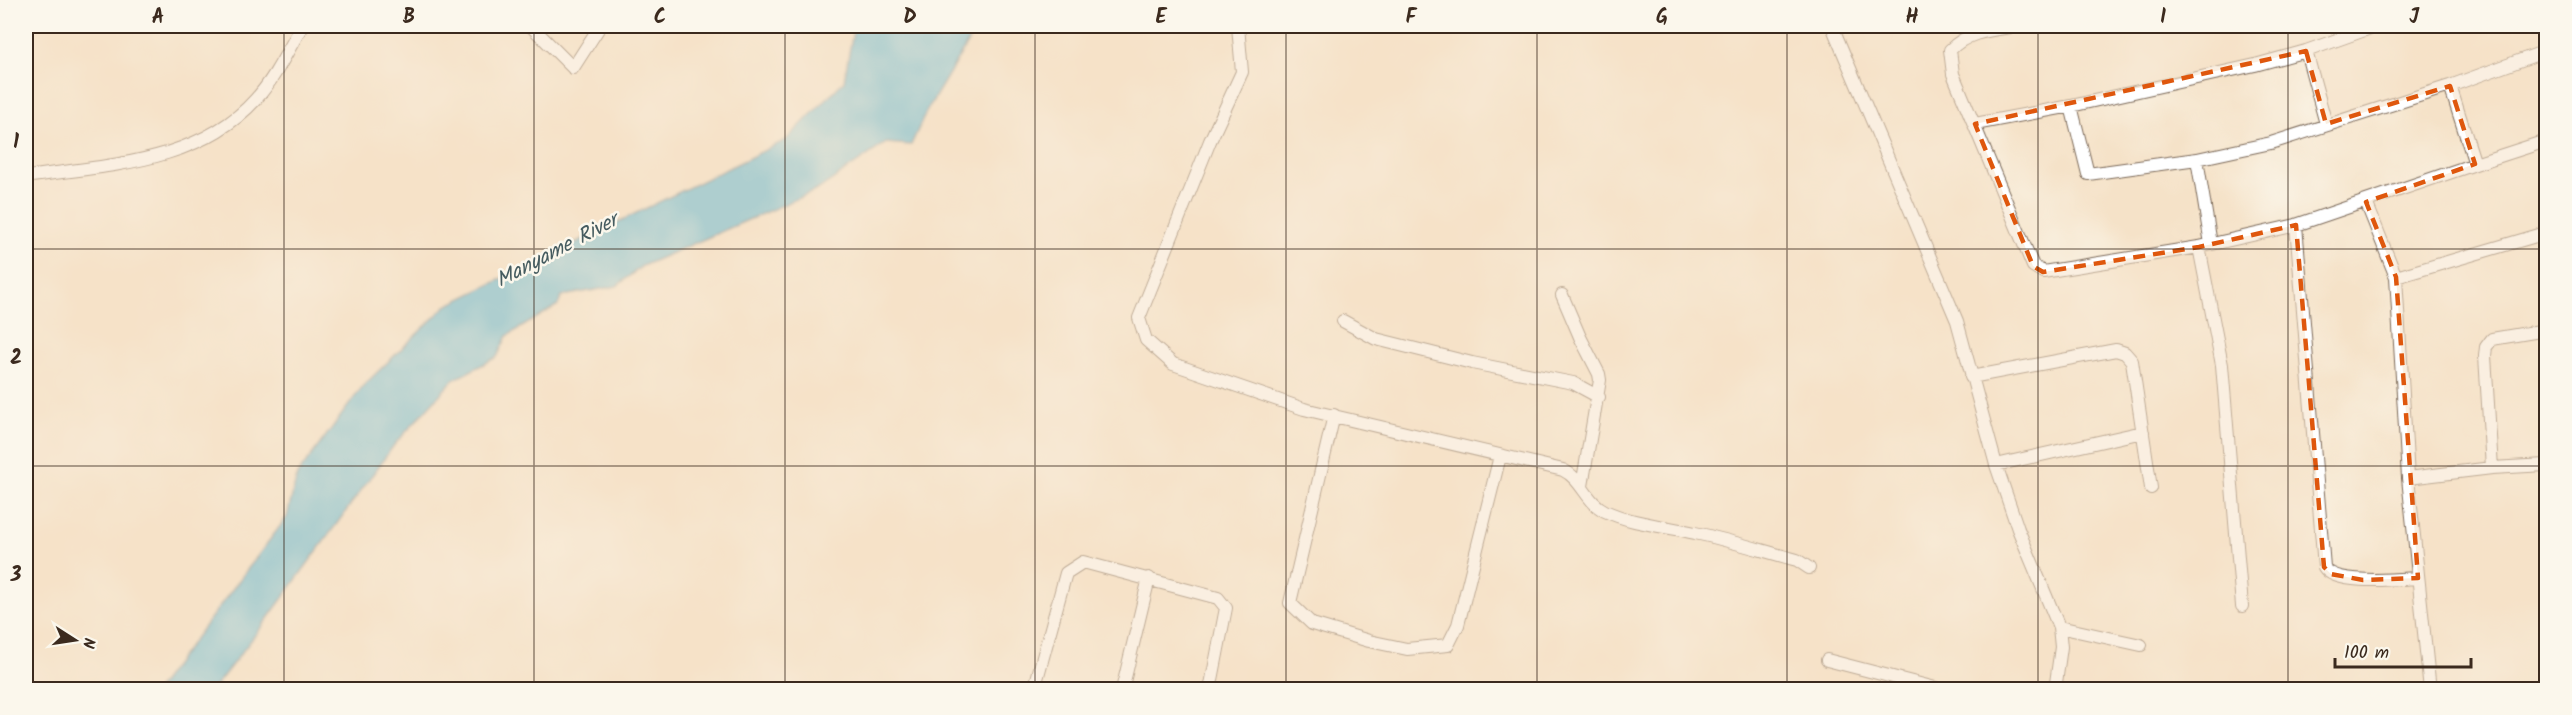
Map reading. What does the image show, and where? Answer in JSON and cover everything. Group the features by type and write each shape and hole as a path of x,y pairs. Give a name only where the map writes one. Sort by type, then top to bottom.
{"street":[{"path":"26,177 170,153 199,142 223,128 257,98 302,26"},
{"path":"531,26 573,68 600,26"},
{"path":"1238,26 1242,72 1210,141 1139,318 1146,340 1173,364 1304,409 1563,470 1582,486 1591,501 1605,511 1638,522 1695,533 1797,560 1809,568"},
{"path":"1832,26 1957,321 1996,465 2018,529 2059,627 2061,647 2055,690"},
{"path":"2017,26 1984,28 1960,39 1950,50 1953,74 2033,266 2043,272 2205,246 2296,225 2547,141"},
{"path":"1975,124 2071,106 2255,65 2306,51 2376,26"},
{"path":"2306,51 2326,124"},
{"path":"2071,106 2088,174 2197,159 2271,143 2450,86 2547,51"},
{"path":"2450,86 2475,164"},
{"path":"2197,159 2205,246 2222,365 2242,606"},
{"path":"2366,202 2397,277 2408,478 2430,690"},
{"path":"2296,225 2324,567 2331,574 2363,580 2418,578"},
{"path":"2397,277 2546,234"},
{"path":"1563,295 1580,337 1599,374 1599,397 1582,486"},
{"path":"1343,321 1376,339 1573,383 1599,397"},
{"path":"2492,468 2486,347 2492,339 2547,330"},
{"path":"1971,377 2116,350 2125,353 2132,361 2151,488"},
{"path":"1334,415 1290,603 1312,624 1369,641 1407,649 1448,645 1458,625 1500,456"},
{"path":"1996,465 2143,432"},
{"path":"2408,478 2492,468 2547,465"},
{"path":"1034,690 1066,573 1083,562 1218,597 1226,608 1212,689"},
{"path":"1122,690 1149,578"},
{"path":"2059,627 2141,645"},
{"path":"1827,660 1944,690"}],"highlighted area":[{"path":"2306,51 2326,124 2450,86 2475,164 2366,202 2396,277 2418,578 2363,580 2331,574 2324,567 2296,225 2199,247 2043,272 2033,266 1975,124"}],"water":[{"path":"854,26 967,26 969,40 926,112 911,145 886,143 817,190 642,266 617,286 562,296 558,305 507,336 497,357 453,380 394,445 266,621 213,689 157,689 287,517 297,475 363,386 446,306 786,140 844,81"}],"water label":[{"name":"Manyame River","path":"557,251"}]}
